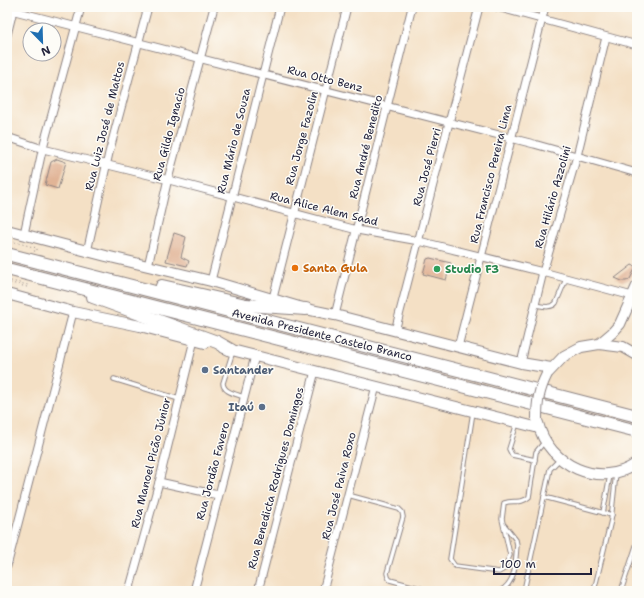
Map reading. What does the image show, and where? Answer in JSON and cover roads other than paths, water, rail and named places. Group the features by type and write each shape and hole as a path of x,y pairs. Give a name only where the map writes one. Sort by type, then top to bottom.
{"main road":[{"name":"Avenida Presidente Castelo Branco","path":"7,230 87,252 211,281 273,298 306,309 549,371"},
{"name":"Avenida Presidente Castelo Branco","path":"7,254 637,416"},
{"path":"49,265 122,277 246,305 306,309"},
{"name":"Avenida Presidente Castelo Branco","path":"7,269 637,431"},
{"path":"61,282 104,302 217,342 232,350"},
{"path":"599,344 620,324 635,297 637,286"},
{"path":"7,294 73,312 140,326 517,422 538,424"},
{"path":"637,355 623,347 599,344 581,347 564,356 549,371 540,388 537,403 538,424 547,445 560,459 571,467 584,472 596,474 613,473 637,463"}],"street":[{"path":"24,234 43,149 81,7"},
{"name":"Rua Luiz José de Mattos","path":"87,252 106,165 148,7"},
{"name":"Rua Gildo Ignacio","path":"148,266 214,7"},
{"name":"Rua Mário de Souza","path":"211,281 280,7"},
{"name":"Rua Jorge Fazolin","path":"273,298 346,7"},
{"name":"Rua André Benedito","path":"334,315 357,230 412,7"},
{"name":"Rua José Pierri","path":"395,331 479,7"},
{"path":"497,7 637,45"},
{"name":"Rua Francisco Pereira Lima","path":"458,347 545,7"},
{"path":"7,35 12,9"},
{"name":"Rua Otto Benz","path":"12,9 76,27 511,138 637,173"},
{"name":"Rua Hilário Azzolini","path":"520,363 543,272 577,156 606,37"},
{"name":"Rua Alice Alem Saad","path":"7,137 43,149 169,180 294,214 357,230 419,241 635,297"},
{"path":"7,566 73,312"},
{"name":"Rua Manoel Picão Júnior","path":"130,591 194,340"},
{"name":"Rua Jordão Favero","path":"194,591 255,356"},
{"name":"Rua Benedicta Rodrigues Domingos","path":"258,591 315,371"},
{"name":"Rua José Paiva Roxo","path":"323,591 376,386"},
{"path":"159,482 218,495"}],"lane":[{"path":"535,305 554,306 566,279"},
{"path":"232,350 223,387 225,390 244,397"},
{"path":"114,379 179,399"},
{"path":"473,411 450,559 455,566 499,572 504,569 510,555 502,519 504,503 523,502 529,497 536,452 545,441"},
{"path":"517,422 509,449 510,452 512,455 535,460"},
{"path":"525,586 550,469 560,459"},
{"path":"603,513 613,473"},
{"path":"594,591 612,515 613,473"},
{"path":"348,495 398,509 402,512 403,517 387,573 388,577 390,580 430,591"},
{"path":"544,497 612,515"},
{"path":"500,591 509,585 513,577 517,545 516,540 504,524"},
{"path":"621,591 637,543"}],"place":[{"name":"Santa Gula","path":"295,268"},
{"name":"Studio F3","path":"437,269"},
{"name":"Santander","path":"205,370"},
{"name":"Itaú","path":"262,407"}]}
